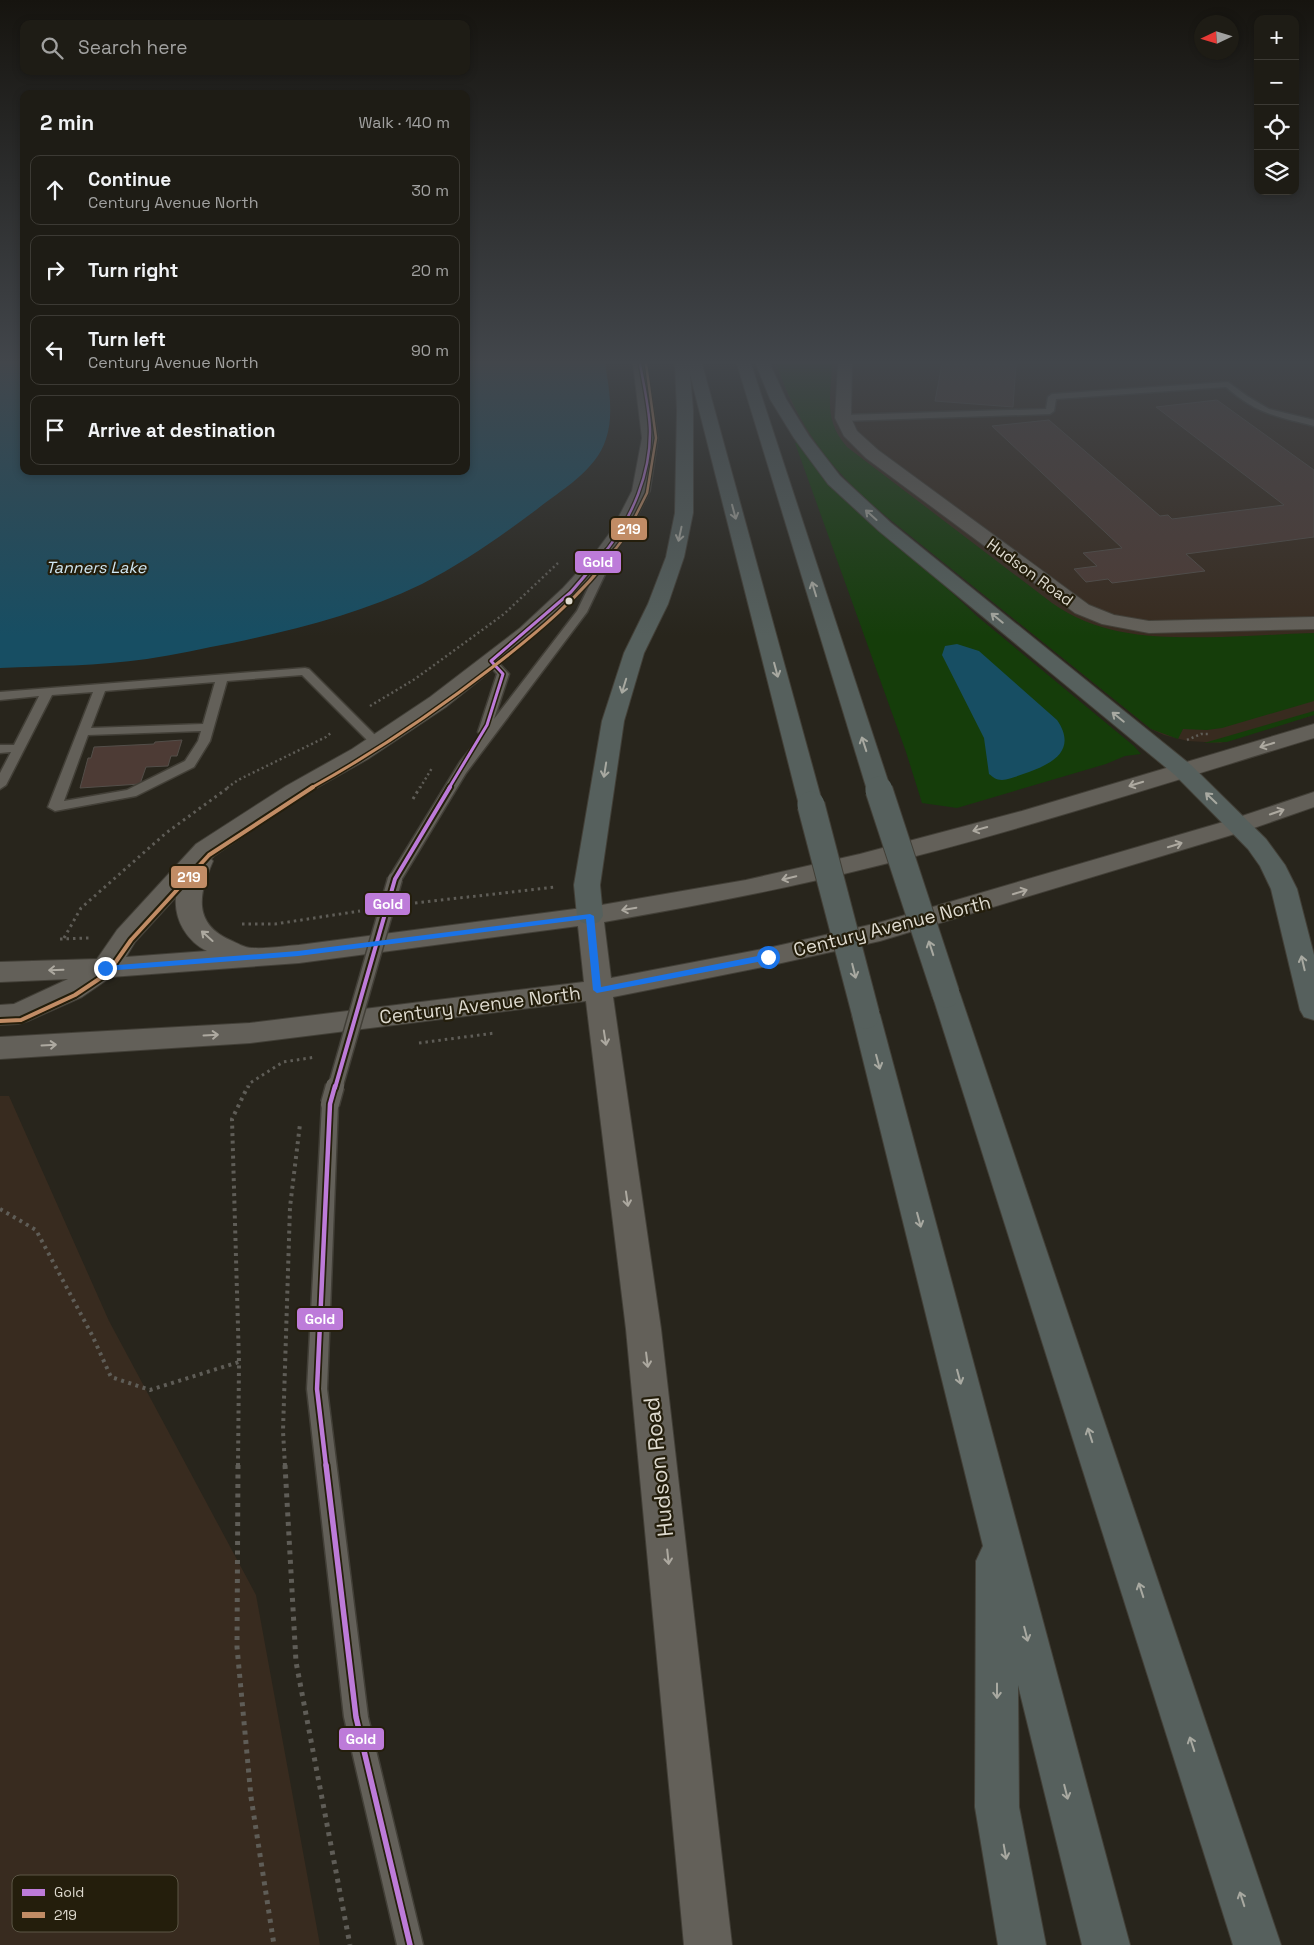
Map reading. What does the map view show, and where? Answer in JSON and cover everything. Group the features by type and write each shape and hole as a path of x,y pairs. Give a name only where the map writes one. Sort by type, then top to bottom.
{"highway":[{"path":"590,916 587,886 613,722 634,653 658,604 675,558 684,513 685,455"},
{"path":"719,455 866,1015 1106,1945"},
{"path":"773,455 879,790 1258,1945"},
{"path":"815,455 834,480 885,526 1183,770 1240,825 1265,855 1284,889 1314,1010"},
{"path":"996,1519 997,1806 1022,1945"}],"street":[{"path":"0,1015 18,1014 64,994 105,968 126,936 205,850 294,792 377,743 492,661 527,632 570,592 602,557 621,531 641,491 648,455"},
{"name":"Hudson Road","path":"873,455 1066,600 1090,614 1122,624 1149,627 1314,623"},
{"path":"0,972 250,959 590,916 746,888 861,862 1031,816 1314,731"},
{"name":"Century Avenue North","path":"0,1048 250,1033 597,990 768,957 880,932 1240,825 1314,799"},
{"path":"205,850 190,884 188,906 192,923 210,940 250,959"},
{"name":"Hudson Road","path":"590,916 597,990 633,1240 708,1945"}],"lane":[{"path":"462,770 582,612 621,531"},
{"path":"410,1945 356,1718 317,1388 330,1104 395,879 488,725 503,674 492,661"},
{"path":"0,696 305,671 343,710 353,716 377,743"},
{"path":"100,688 55,807 131,793 190,764 204,741 222,678"},
{"path":"0,786 47,692"},
{"path":"83,732 208,727"},
{"path":"0,749 19,748"}],"path":[{"path":"64,939 82,908 166,833 238,780 326,737 353,716 415,679 504,614 561,560"},
{"path":"415,679 452,690"},
{"path":"409,806 435,764"},
{"path":"413,1044 497,1033"},
{"path":"274,1945 251,1797 237,1647 239,1362 232,1119 250,1083 283,1062 320,1056"},
{"path":"301,1115 290,1207 283,1431 296,1652 350,1945"},
{"path":"2,1209 36,1230 92,1335 111,1377 150,1390 239,1362"}],"shaded area":[{"path":"825,455 1314,455 1314,715 1220,743 1188,741 1164,735 1151,729 887,517 854,488"},
{"path":"0,1096 9,1096 109,1321 256,1595 320,1945 0,1945"}],"green space":[{"path":"799,455 807,455 817,470 844,498 921,564 978,617 1134,746 1141,754 1125,756 1106,764 957,808 922,803 906,752"},
{"path":"825,455 857,455 1052,603 1071,615 1091,624 1134,634 1178,637 1314,633 1314,701 1222,728 1207,730 1183,729 1178,739 1151,729 887,517 867,500"},
{"path":"1314,711 1314,715 1227,742 1204,743"}],"water":[{"name":"Tanners Lake","path":"0,455 20,455 20,475 470,475 470,455 598,455 577,479 481,549 422,584 353,612 281,632 168,656 110,663 0,668"},
{"path":"957,644 979,651 1057,720 1063,730 1065,739 1064,747 1060,754 1047,764 1009,779 998,779 989,774 984,738 942,655 945,646"}],"building":[{"path":"1023,455 1089,455 1160,516 1168,515 1172,519 1284,505 1218,455 1293,455 1314,470 1314,537 1186,554 1205,571 1112,583 1108,579 1086,582 1074,569 1097,566 1083,553 1122,548"},
{"path":"182,740 177,756 171,756 168,766 146,767 140,784 80,788 88,758 91,758 94,747 154,744 155,742"}],"transit line":[{"name":"Gold","path":"410,1945 356,1717 317,1389 330,1104 395,879 487,725 503,674 491,661 545,616 595,566 616,538 633,507 645,475 648,455"},
{"name":"219","path":"0,1021 21,1020 75,995 108,973 131,940 209,855 297,796 363,759 441,707 531,637 575,596 607,561 626,535 647,493 653,455"}],"route":[{"path":"105,968 250,959 298,954 590,916 597,990 768,957"}]}
